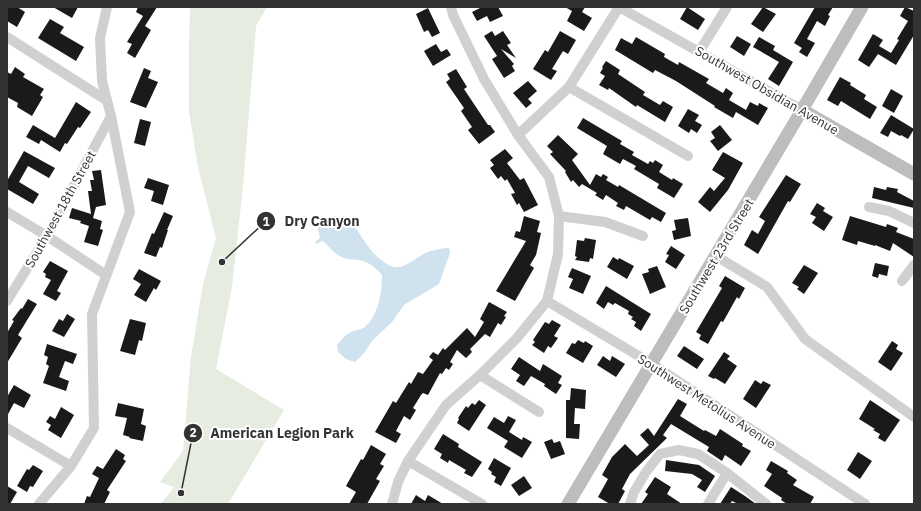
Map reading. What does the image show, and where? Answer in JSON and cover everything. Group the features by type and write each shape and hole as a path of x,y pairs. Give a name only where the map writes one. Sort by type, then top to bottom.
{"street":[{"path":"39,504 71,466 94,428 92,314 130,212 111,116 102,81 100,38 107,7"},
{"path":"392,504 398,482 408,461 446,405 480,375 516,338 547,301 558,254 559,216 549,177 518,135 484,79 453,15 451,7"},
{"path":"699,52 727,7"},
{"name":"Southwest 23rd Street","path":"568,504 862,7"},
{"path":"518,135 569,87 618,8"},
{"name":"Southwest Obsidian Avenue","path":"618,8 913,171"},
{"path":"7,37 106,100"},
{"path":"569,87 688,156"},
{"name":"Southwest 18th Street","path":"7,301 47,236 111,116"},
{"path":"869,207 889,211 914,223"},
{"path":"7,212 47,236 106,275"},
{"path":"559,216 604,222 643,236"},
{"path":"716,256 767,287 804,339 914,417"},
{"path":"902,282 914,265"},
{"name":"Southwest Metolius Avenue","path":"547,301 652,364 865,504"},
{"path":"480,375 539,412"},
{"path":"7,428 71,466"},
{"path":"630,504 634,492 646,472 660,454 679,450 698,454 726,473 766,504"},
{"path":"408,461 482,504"},
{"path":"708,504 726,473"}],"shaded area":[{"path":"190,7 267,7 256,26 243,187 232,287 216,369 284,410 228,504 161,504 174,487 160,482 183,451 191,357 203,284 216,238 198,167 189,112"}],"water":[{"path":"349,224 356,229 376,255 390,266 402,267 428,252 438,249 449,248 450,253 439,284 404,305 392,322 372,341 364,353 355,362 346,359 338,352 337,345 349,333 365,327 374,316 379,302 382,275 368,263 344,258 336,254 322,241 316,244 315,242 320,238 318,229 319,226 340,227"}],"building":[{"path":"7,7 17,7 25,12 17,27 7,21"},
{"path":"53,7 78,7 72,18"},
{"path":"138,7 157,7 145,26 151,30 135,58 127,53 132,44 127,42 143,16 136,12"},
{"path":"482,7 498,7 503,16 490,22 487,16 477,21 472,12"},
{"path":"565,7 585,7 582,12 592,18 584,31 567,21 572,11"},
{"path":"687,7 705,19 698,30 680,19"},
{"path":"763,7 776,14 763,32 751,24"},
{"path":"815,7 833,7 828,15 830,16 825,26 817,21 807,39 815,43 807,57 799,52 802,48 794,43"},
{"path":"905,7 914,11 914,35 896,65 878,54 869,67 858,60 873,34 883,40 879,46 891,53 899,40 897,39 908,21 900,16"},
{"path":"428,8 440,33 432,37 428,30 424,32 416,14"},
{"path":"50,19 64,27 60,33 84,47 76,61 38,38"},
{"path":"492,31 495,36 503,31 511,43 507,45 516,58 501,49 514,64 512,66 515,71 504,78 492,59 497,56 484,36"},
{"path":"560,31 576,40 568,54 563,51 552,69 557,71 551,80 533,69 545,50 548,52"},
{"path":"737,36 751,44 744,56 730,47"},
{"path":"636,37 665,54 664,57 678,65 679,62 709,79 706,83 723,93 726,88 733,93 729,100 746,110 750,102 758,106 759,103 768,108 758,125 736,112 733,118 676,81 655,70 653,73 615,50 621,38 632,44"},
{"path":"759,37 775,46 773,50 793,62 779,86 768,79 779,62 753,47"},
{"path":"436,44 441,52 447,49 451,55 433,66 424,51"},
{"path":"606,61 620,70 618,74 645,92 643,95 660,105 663,101 673,107 665,122 637,105 636,107 609,88 608,90 599,85 605,76 600,73"},
{"path":"15,67 25,74 23,77 44,89 40,95 43,97 32,116 17,107 18,103 7,97 7,72 11,74"},
{"path":"144,68 151,71 148,78 158,82 146,108 130,102"},
{"path":"456,69 467,87 464,89 488,125 490,125 495,132 479,144 468,130 472,127 461,111 464,108 446,82 450,79 447,74"},
{"path":"840,77 851,83 850,85 866,95 864,99 877,107 870,119 841,101 838,106 827,100"},
{"path":"528,81 537,91 528,99 532,103 526,108 513,93"},
{"path":"891,89 903,96 894,113 882,106"},
{"path":"76,102 91,112 80,128 78,127 67,144 65,143 60,152 41,140 39,144 26,137 33,125 55,138"},
{"path":"688,109 699,115 695,121 702,125 697,133 691,129 689,133 678,126"},
{"path":"891,115 914,129 908,139 891,131 888,137 880,133"},
{"path":"583,118 622,141 620,144 634,152 632,155 648,164 650,161 653,163 655,160 663,165 659,172 672,180 673,178 683,184 674,198 657,188 659,184 634,169 636,166 623,159 620,164 603,154 607,146 577,128"},
{"path":"140,119 151,122 145,146 134,143"},
{"path":"720,125 732,140 718,151 710,141 715,138 711,132"},
{"path":"558,135 578,154 572,160 590,185 596,174 601,177 603,174 608,177 606,180 618,187 619,185 666,213 661,222 652,217 650,220 626,206 624,210 616,206 618,203 606,195 603,200 595,195 597,193 582,184 579,187 573,180 571,182 565,172 566,171 550,154 553,152 547,146"},
{"path":"505,149 513,158 507,163 520,180 524,178 538,205 524,212 519,203 517,205 511,194 515,193 507,179 505,181 501,176 498,179 490,168 494,165 490,160"},
{"path":"24,151 55,168 49,178 28,166 19,182 39,194 33,204 7,189 7,181"},
{"path":"723,152 743,163 728,190 710,212 698,202 710,187 714,191 725,178 712,170"},
{"path":"101,170 106,205 96,207 93,218 102,221 100,229 103,230 98,246 84,242 89,226 80,223 81,221 69,218 72,208 91,214 88,191 92,191 90,180 94,180 92,171"},
{"path":"786,175 801,184 790,202 788,201 758,254 744,245 752,230 758,234 765,221 759,217"},
{"path":"148,178 169,185 163,205 151,201 154,191 144,188"},
{"path":"874,187 886,190 887,187 898,189 897,192 914,201 914,208 872,198"},
{"path":"817,203 825,208 823,211 833,217 824,231 812,223 816,217 810,214"},
{"path":"164,212 173,216 162,248 160,247 156,257 144,253 152,233 154,234"},
{"path":"524,216 540,221 537,232 541,233 536,255 530,265 534,268 515,301 496,291 526,241 514,237 516,231 520,232"},
{"path":"850,216 886,227 887,224 898,228 896,232 914,239 914,257 893,243 890,251 875,245 858,241 857,245 842,240"},
{"path":"688,218 691,236 674,240 672,231 676,230 674,220"},
{"path":"585,238 596,240 593,259 590,258 589,262 575,260 577,257 575,256 577,240 584,241"},
{"path":"671,246 685,255 676,269 665,262 669,255 666,254"},
{"path":"613,257 618,260 619,258 634,266 627,279 607,267"},
{"path":"50,261 68,271 57,291 61,293 56,301 43,294 51,280 45,277 46,274 43,272"},
{"path":"875,263 889,266 887,276 879,274 878,278 872,276"},
{"path":"804,265 818,273 804,294 797,289 799,287 792,283"},
{"path":"657,266 666,287 650,294 642,274 649,272 648,269"},
{"path":"572,268 591,276 583,294 569,288 573,279 568,277"},
{"path":"139,269 161,281 156,290 154,288 146,302 134,295 141,284 133,279"},
{"path":"725,276 745,288 739,299 737,297 723,322 721,321 708,344 699,339 701,335 696,332 722,288 719,286"},
{"path":"606,286 651,314 641,331 634,326 636,322 631,319 633,317 628,314 629,311 615,303 613,305 608,302 604,309 596,303"},
{"path":"28,299 37,304 18,335 22,338 7,363 7,333 14,321 12,320 21,308 22,309"},
{"path":"489,302 507,312 501,325 498,323 490,337 485,334 470,349 472,352 466,358 457,350 450,362 453,364 449,370 446,368 442,374 440,373 428,395 423,393 421,395 413,408 416,410 410,420 404,416 396,431 401,434 396,443 375,432 393,401 396,403 409,382 411,384 418,372 423,374 433,360 429,357 433,352 438,355 443,348 445,350 467,328 475,337 484,322 480,319"},
{"path":"67,314 75,319 64,337 52,331 59,319 63,321"},
{"path":"130,319 146,323 142,341 139,340 135,355 120,351"},
{"path":"552,320 561,325 554,336 558,338 551,348 548,346 544,353 532,345 535,342 533,340 545,322 549,324"},
{"path":"578,340 584,343 585,341 593,346 583,363 566,353 572,343 575,344"},
{"path":"892,341 898,345 896,349 903,353 891,371 878,362"},
{"path":"47,344 77,354 73,364 65,361 59,377 69,381 66,391 43,383 49,366 46,364 48,357 44,355"},
{"path":"684,346 704,359 697,369 677,356"},
{"path":"724,352 730,356 727,359 737,366 725,384 708,376"},
{"path":"603,356 610,361 612,356 625,364 616,377 597,365"},
{"path":"519,357 540,371 543,364 562,376 558,383 562,385 556,394 544,386 545,384 531,376 524,386 516,381 520,375 511,369"},
{"path":"755,380 761,384 763,381 771,385 756,408 743,399"},
{"path":"14,385 31,395 24,408 14,403 7,416 7,397"},
{"path":"571,388 586,390 585,409 575,408 574,424 580,424 579,439 566,438 566,400 570,400"},
{"path":"678,399 687,404 680,416 704,431 705,430 716,436 720,429 751,451 741,466 725,455 722,461 707,451 709,447 671,424 663,435 667,438 630,474 622,489 625,491 618,504 610,504 598,497 608,479 602,475 612,457 625,444 637,456 649,445 640,435 648,428 654,436"},
{"path":"479,400 486,405 469,431 457,423 458,418 466,406 468,408 472,403 475,405"},
{"path":"870,400 900,420 885,442 878,438 880,434 873,430 875,429 859,419"},
{"path":"118,403 144,409 141,424 146,426 143,441 123,435 127,418 115,416"},
{"path":"61,407 74,415 61,438 48,430 51,425 46,422 50,416 55,419"},
{"path":"508,416 516,420 509,432 522,440 523,437 532,442 522,458 504,447 508,441 487,428 494,417 504,423"},
{"path":"443,434 459,444 458,447 482,462 472,477 464,473 466,470 449,460 448,463 440,458 442,454 434,449"},
{"path":"552,439 554,443 560,441 565,454 551,459 544,442"},
{"path":"371,445 386,454 380,464 384,466 376,479 380,481 367,504 349,504 356,492 346,486 361,459 363,460"},
{"path":"116,449 125,455 123,459 126,461 107,490 110,492 104,504 84,504 87,496 90,497 99,478 92,474 97,466 103,469"},
{"path":"858,452 872,461 860,479 847,470"},
{"path":"494,458 511,468 501,486 494,482 496,477 491,474 492,472 488,469"},
{"path":"666,460 699,465 715,476 705,492 697,487 702,480 692,474 665,471"},
{"path":"771,461 788,471 787,473 797,480 793,485 814,497 810,504 787,504 781,500 782,498 764,486 772,474 766,470"},
{"path":"33,465 43,471 33,487 30,486 27,492 17,486 27,469 29,470"},
{"path":"524,476 532,488 519,496 511,485"},
{"path":"655,477 671,487 667,494 682,504 641,504 648,494 645,492"},
{"path":"7,486 17,492 10,504 7,504"},
{"path":"731,487 756,504 738,504 732,501 730,504 720,504"},
{"path":"416,495 425,501 428,495 443,504 411,504"}],"place":[{"name":"Dry Canyon","path":"222,262"},
{"name":"American Legion Park","path":"181,493"}]}
